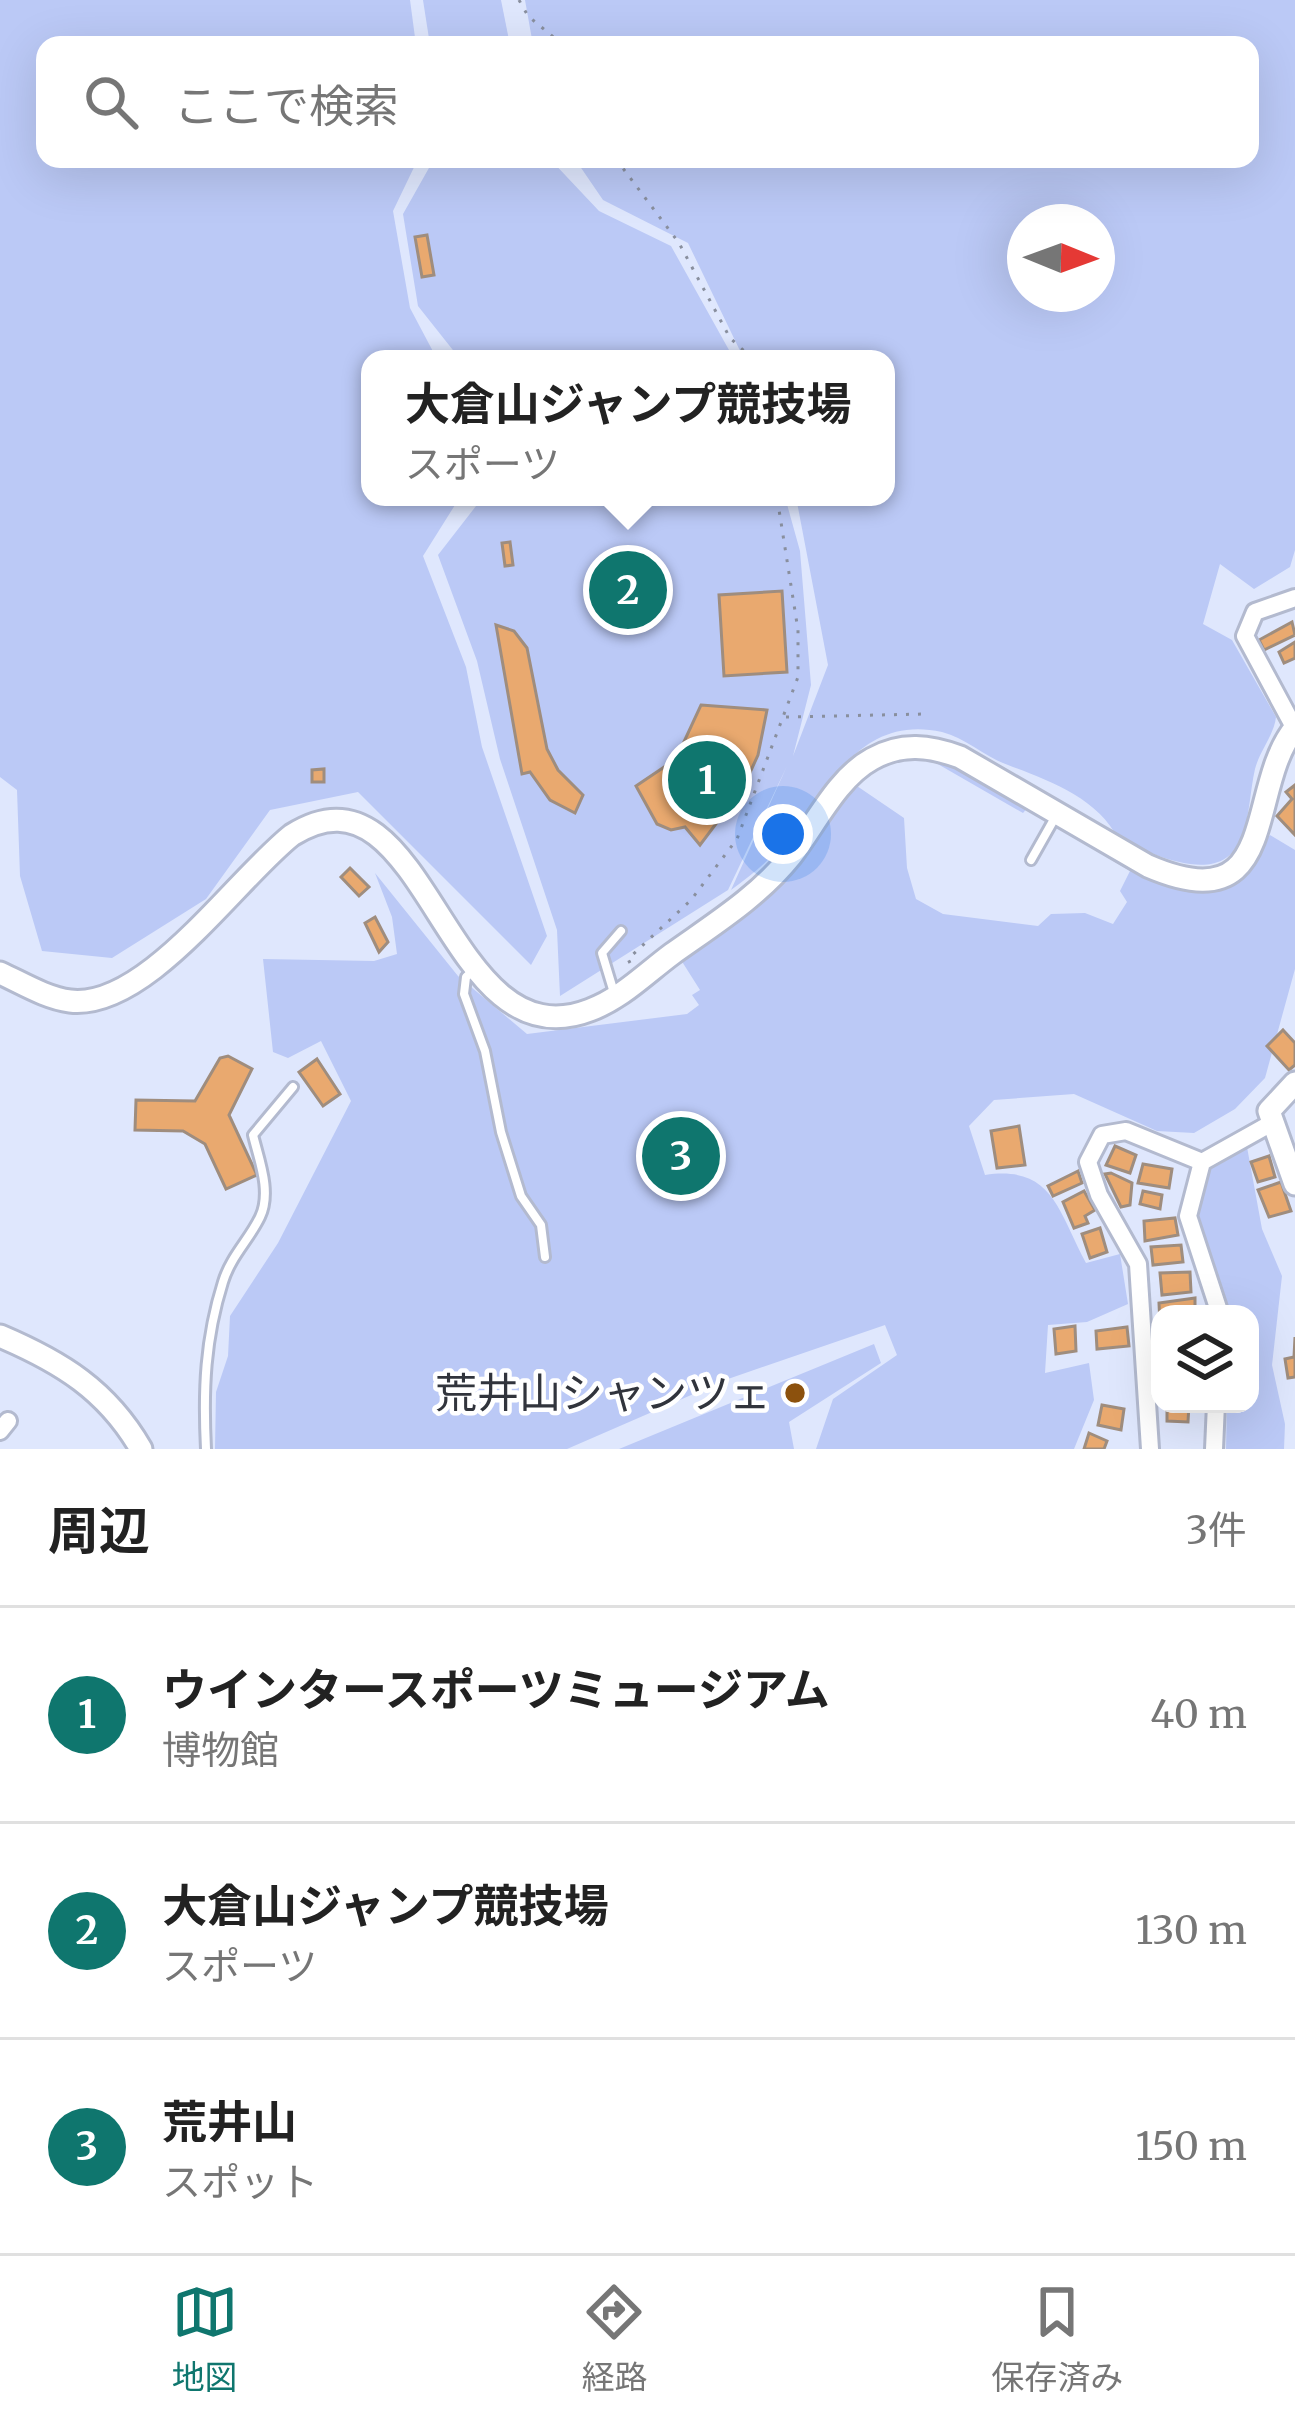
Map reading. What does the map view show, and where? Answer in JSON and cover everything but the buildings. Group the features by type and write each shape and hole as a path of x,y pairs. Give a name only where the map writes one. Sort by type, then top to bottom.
{"street":[{"path":"0,973 66,1000 118,992 153,968 292,835 308,825 341,819 386,842 497,994 533,1014 582,1013 639,981 771,879 857,770 890,752 927,746 1172,876 1205,879 1245,860 1261,832 1271,769 1295,729 1245,636 1255,612 1295,598"},
{"path":"1295,1083 1274,1100 1270,1124 1295,1184"},
{"path":"1217,1305 1188,1216 1202,1162 1270,1124"},
{"path":"1150,1449 1138,1264 1100,1195 1088,1162 1102,1135 1126,1131 1202,1162"},
{"path":"0,1336 78,1374 105,1398 141,1449"},
{"path":"1214,1449 1216,1413"}],"lane":[{"path":"1031,860 1058,812"},
{"path":"615,998 602,952 621,931"},
{"path":"475,969 466,977 464,994 485,1051 521,1196 541,1225 544,1257"},
{"path":"206,1449 207,1344 224,1279 238,1247 262,1215 265,1181 253,1135 293,1087"}],"path":[{"path":"519,0 528,16 552,36"},
{"path":"623,168 680,243 730,338 743,350"},
{"path":"639,981 628,959 691,900 737,838 798,677 798,630 778,506"},
{"path":"784,717 924,714"}],"shaded area":[{"path":"0,0 410,0 415,36 36,36 36,168 414,168 393,211 410,308 432,350 361,350 361,506 454,506 423,556 466,667 482,747 547,936 531,965 358,792 270,810 206,899 112,958 42,951 20,876 17,790 0,777"},
{"path":"423,0 501,0 508,36 429,36"},
{"path":"525,0 1295,0 1295,550 1290,567 1254,589 1220,564 1203,624 1232,640 1276,717 1255,769 1243,834 1234,851 1205,865 1169,859 1119,840 1098,812 1071,792 959,739 913,729 889,734 849,760 780,847 731,890 787,766 728,890 560,996 557,930 500,759 477,661 438,555 476,506 788,506 800,551 811,685 793,756 828,665 798,506 895,506 895,350 740,350 688,243 603,200 581,168 1259,168 1259,36 531,36"},
{"path":"429,168 558,168 599,211 671,246 729,350 453,350 418,306 403,214"},
{"path":"937,756 1029,806 1023,813 936,763"},
{"path":"854,784 904,818 907,868 916,899 943,914 1038,926 1051,914 1085,913 1113,924 1127,902 1120,891 1130,871 1068,834 1071,828 1150,875 1245,869 1270,835 1295,850 1295,969 1265,1078 1235,1109 1194,1133 1157,1131 1074,1094 994,1100 969,1126 985,1175 1026,1177 1039,1185 1060,1210 1086,1263 1120,1254 1128,1304 1087,1322 1048,1325 1045,1373 1089,1363 1094,1400 1074,1449 816,1449 833,1399 897,1355 885,1325 728,1379 567,1449 215,1449 216,1392 228,1356 230,1316 278,1243 351,1101 321,1041 288,1058 273,1052 263,959 374,961 397,954 392,917 375,873 458,976 527,1034 687,1014 699,1005 692,995 700,990 681,960 820,832"},
{"path":"1247,1147 1262,1229 1282,1276 1272,1365 1285,1424 1284,1449 1226,1449 1227,1413 1259,1413 1259,1305 1224,1305 1197,1217 1208,1165"},
{"name":"荒井山シャンツェ","path":"874,1344 881,1363 789,1422 794,1449 619,1449"}],"place":[{"name":"大倉山ジャンプ競技場","path":"628,590"},
{"name":"ウインタースポーツミュージアム","path":"707,780"},
{"name":"荒井山","path":"681,1156"},
{"name":"荒井山シャンツェ","path":"795,1393"}]}
